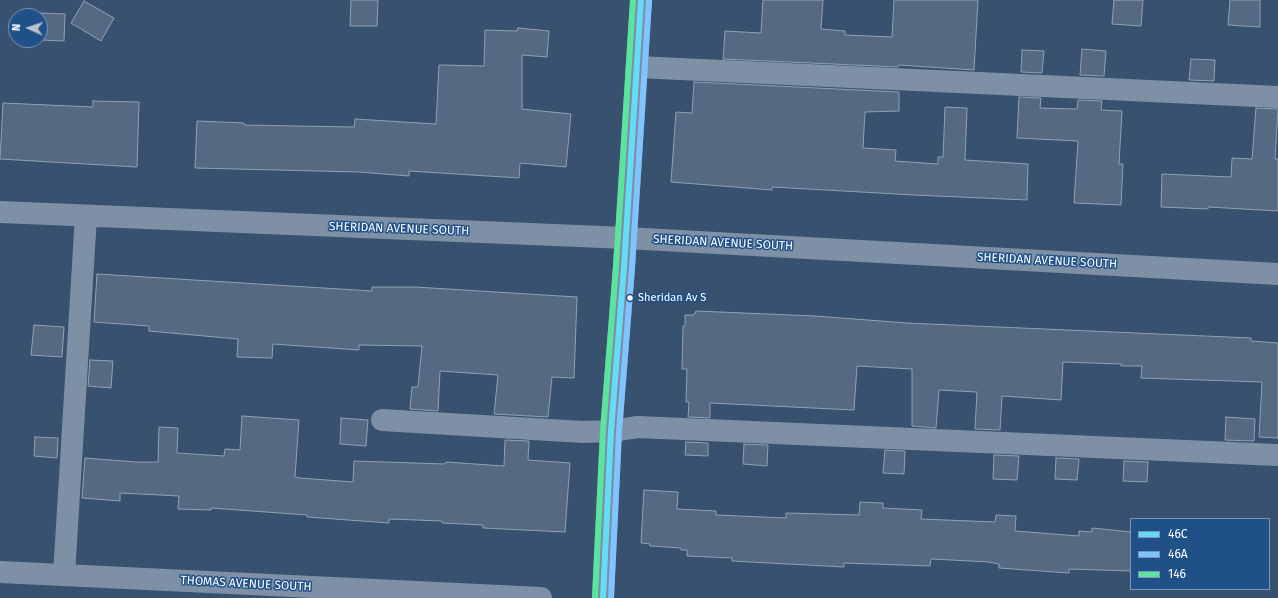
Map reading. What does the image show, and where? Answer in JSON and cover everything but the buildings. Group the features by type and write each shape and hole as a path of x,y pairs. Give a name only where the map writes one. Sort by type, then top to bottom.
{"main road":[{"path":"602,598 611,431 626,238 641,0"}],"street":[{"path":"637,67 1278,97"},
{"name":"SHERIDAN AVENUE SOUTH","path":"0,212 626,238 1278,274"},
{"path":"64,575 86,216"},
{"path":"382,420 583,432 611,431 638,427 1278,455"},
{"name":"THOMAS AVENUE SOUTH","path":"0,572 541,598"}],"transit line":[{"name":"146","path":"595,598 603,431 616,266 633,0"},
{"name":"46C","path":"603,598 611,431 624,267 641,0"},
{"name":"46A","path":"611,598 619,432 632,268 649,1"}],"place":[{"name":"Sheridan Av S","path":"630,298"}]}
